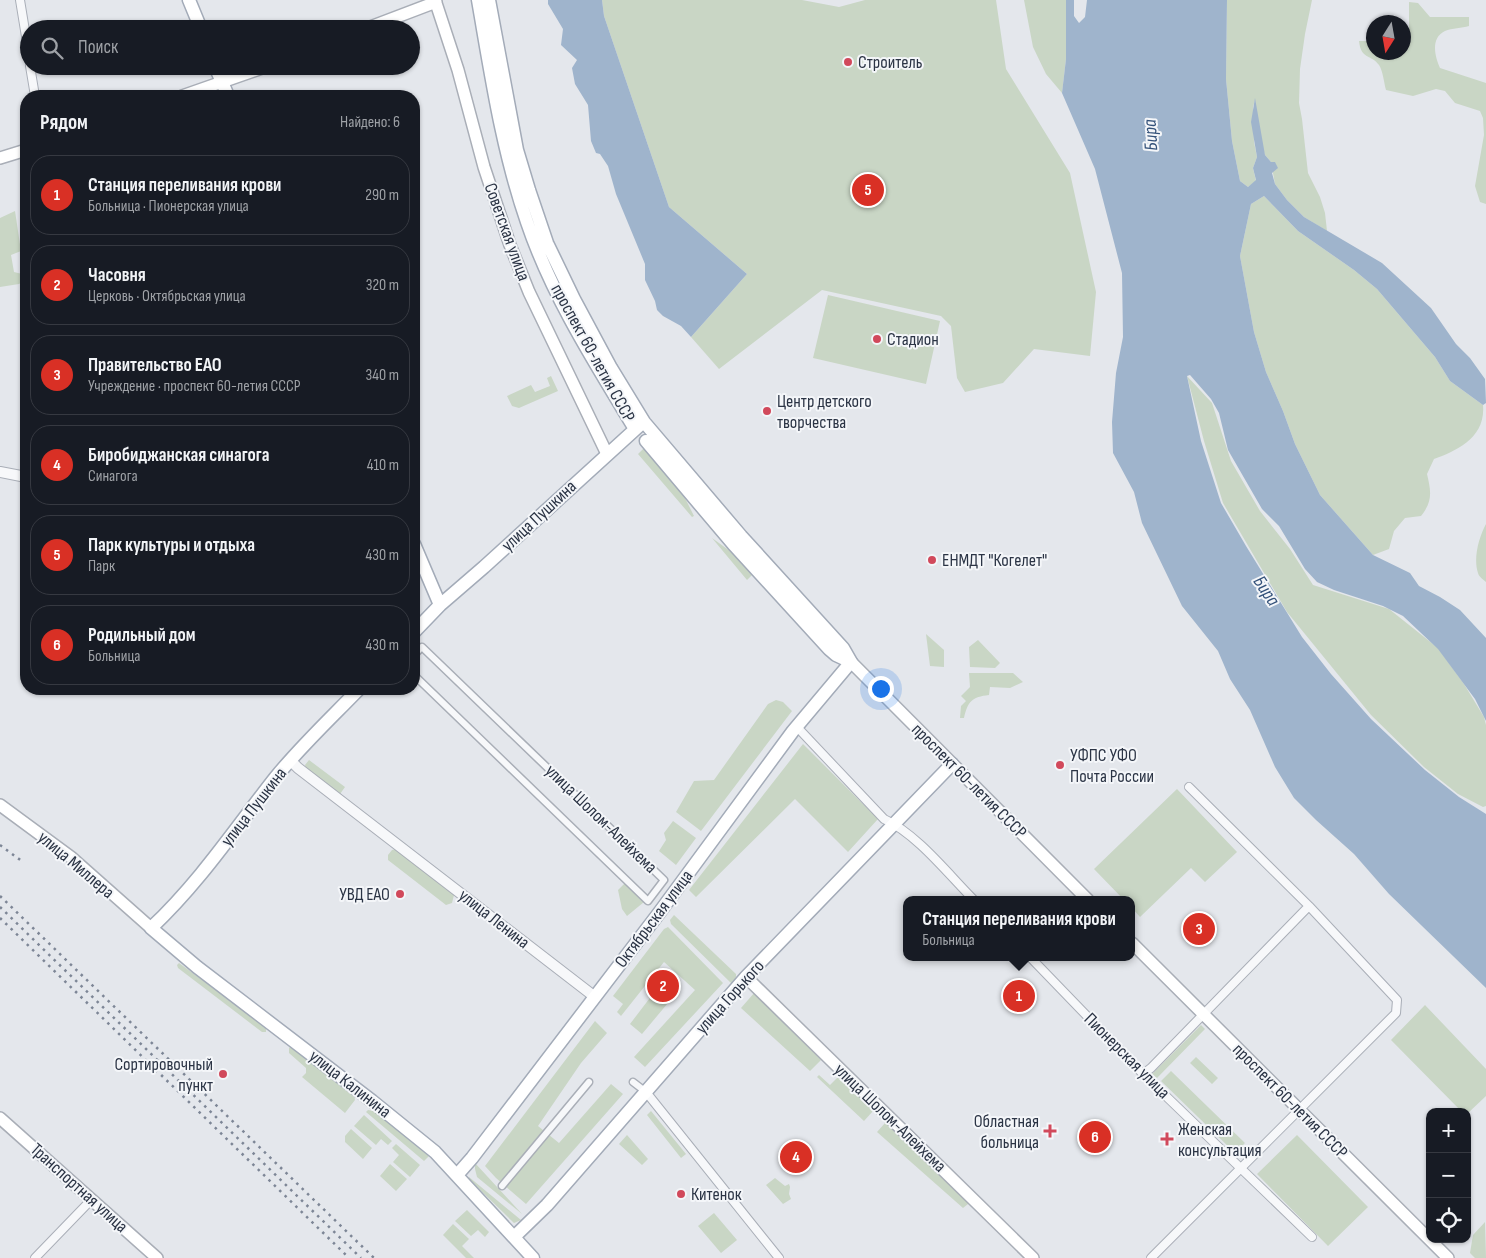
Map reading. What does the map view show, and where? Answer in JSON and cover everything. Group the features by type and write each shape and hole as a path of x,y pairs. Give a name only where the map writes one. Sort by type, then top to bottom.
{"main road":[{"path":"190,0 198,20"},
{"name":"проспект 60-летия СССР","path":"478,0 507,156 527,223 562,304 600,372 640,425 843,648 851,662 1084,896"},
{"name":"проспект 60-летия СССР","path":"489,0 517,150 547,243 640,425 646,441 733,544 829,649 836,655 851,662"},
{"path":"388,20 435,1"},
{"name":"Советская улица","path":"435,1 458,70 484,167 510,245 529,292 607,454"},
{"path":"219,75 225,90"},
{"path":"200,90 244,75"},
{"path":"0,158 20,152"},
{"name":"улица Пушкина","path":"420,626 440,605 640,425"},
{"path":"420,558 440,605"},
{"name":"Октябрьская улица","path":"457,1175 595,997 797,727 851,662"},
{"name":"улица Пушкина","path":"151,928 205,871 290,760 353,695"},
{"name":"улица Горького","path":"514,1236 547,1204 746,977 952,764"},
{"name":"улица Миллера","path":"0,805 72,858 151,928"},
{"name":"улица Калинина","path":"151,928 197,967 436,1152 533,1258"},
{"name":"проспект 60-летия СССР","path":"1135,946 1448,1258"},
{"name":"улица Шолом-Алейхема","path":"746,977 1033,1258"},
{"name":"Транспортная улица","path":"0,1118 158,1258"}],"street":[{"path":"20,0 23,20"},
{"path":"32,75 34,90"},
{"path":"0,472 20,477"},
{"name":"улица Шолом-Алейхема","path":"420,648 422,646 664,880 648,901 420,681"},
{"path":"797,727 884,819 915,840 970,896"},
{"name":"улица Ленина","path":"290,760 595,997"},
{"path":"1151,1258 1396,1013 1397,1000 1309,906 1189,787"},
{"path":"1143,1074 1309,906"},
{"name":"Пионерская улица","path":"1034,961 1143,1074 1312,1237"},
{"path":"502,1186 588,1082"},
{"path":"633,1082 646,1092 779,1258"},
{"path":"34,1258 92,1199"}],"green space":[{"path":"602,0 802,0 839,7 865,0 996,0 1006,69 1070,173 1096,292 1090,356 1034,349 1003,383 965,392 957,378 951,326 941,316 822,290 719,369 691,337 747,274 669,207 604,16"},
{"path":"1024,0 1066,0 1066,59 1062,93 1046,74 1033,47"},
{"path":"1227,0 1312,0 1300,69 1299,103 1308,173 1320,197 1325,213 1327,231 1304,217 1287,200 1275,184 1271,162 1265,155 1261,143 1255,100 1253,107 1254,142 1257,157 1253,168 1256,181 1248,187 1240,181 1232,141 1226,79"},
{"path":"1409,2 1418,3 1430,17 1469,17 1469,26 1448,30 1440,34 1437,38 1435,53 1440,68 1486,83 1486,204 1480,202 1475,186 1484,135 1483,118 1480,111 1455,103 1445,91 1436,89 1413,96 1386,90 1379,65 1373,60 1411,60 1411,15 1409,15"},
{"path":"1359,41 1366,41 1366,55 1360,47"},
{"path":"1264,196 1298,231 1354,270 1377,289 1435,357 1450,381 1483,405 1483,416 1475,434 1460,447 1434,459 1427,474 1430,496 1425,511 1421,516 1405,518 1394,531 1389,549 1373,555 1320,495 1295,444 1266,372 1254,332 1240,256 1251,204"},
{"path":"15,211 20,251 11,255 14,272 20,274 20,283 0,287 0,218"},
{"name":"Стадион","path":"828,295 940,321 926,384 813,358"},
{"path":"551,376 558,391 519,408 512,406 507,396 531,385 535,392 550,386 547,378"},
{"path":"1187,376 1212,403 1231,461 1260,511 1290,549 1313,585 1389,609 1438,648 1464,684 1484,717 1486,725 1486,806 1483,807 1458,794 1424,767 1371,715 1287,612 1223,503"},
{"path":"645,447 681,490 694,516 692,517 638,454"},
{"path":"1486,524 1486,582 1480,577 1476,554"},
{"path":"712,538 730,551 751,571 752,575 747,580"},
{"path":"926,634 944,650 944,667 930,666"},
{"path":"978,640 1000,663 995,668 970,667 969,647"},
{"path":"969,673 1013,673 1023,682 1010,688 990,687 989,695 978,697 972,701 967,708 964,718 960,718 961,706 966,701 961,696 970,687"},
{"path":"776,700 783,702 792,711 701,831 676,812 694,781 714,780 768,704"},
{"path":"803,744 878,819 848,852 795,799 696,897 689,890"},
{"path":"309,760 345,787 340,794 306,768 305,765"},
{"path":"1177,789 1237,852 1205,882 1191,868 1140,917 1135,911 1135,896 1120,896 1094,869"},
{"path":"673,821 696,838 676,865 659,851 666,840 664,833"},
{"path":"396,849 454,895 452,903 446,905 388,860 388,855 392,850"},
{"path":"625,883 644,902 627,916 622,909 618,890"},
{"path":"674,915 736,974 732,984 671,924 670,920"},
{"path":"668,927 723,983 645,1067 634,1057 695,990 664,962 621,1016 617,1012 623,1004 613,996 664,929"},
{"path":"179,963 266,1027 266,1032 262,1032 178,968 177,965"},
{"path":"659,986 673,997 642,1034 630,1024"},
{"path":"755,992 821,1060 810,1071 741,1008"},
{"path":"1425,1005 1486,1069 1486,1096 1471,1110 1471,1108 1458,1108 1391,1040"},
{"path":"595,1021 607,1033 581,1063 538,1126 559,1143 611,1084 623,1094 526,1204 485,1166"},
{"path":"1201,1025 1205,1029 1157,1078 1152,1074"},
{"path":"291,1046 354,1094 355,1100 345,1113 302,1077 306,1073 306,1068 289,1053"},
{"path":"1196,1057 1218,1078 1212,1084 1190,1063"},
{"path":"828,1065 873,1111 864,1121 817,1077 819,1075 830,1085 838,1077"},
{"path":"1171,1071 1245,1143 1235,1153 1161,1081"},
{"path":"368,1110 374,1111 429,1156 424,1161 366,1112"},
{"path":"651,1111 686,1154 681,1158 647,1115"},
{"path":"364,1115 392,1141 388,1145 381,1139 376,1145 354,1126"},
{"path":"885,1123 888,1123 968,1201 968,1204 963,1208 877,1132"},
{"path":"351,1129 372,1148 363,1159 345,1142 345,1136"},
{"path":"627,1135 648,1159 642,1165 619,1144"},
{"path":"1297,1135 1368,1207 1328,1246 1257,1174"},
{"path":"396,1144 420,1165 410,1177 393,1162 399,1155 392,1148"},
{"path":"475,1163 522,1214 477,1177"},
{"path":"390,1164 407,1179 396,1191 380,1176"},
{"path":"469,1177 521,1220 514,1223"},
{"path":"775,1178 785,1186 789,1184 790,1187 789,1194 791,1199 783,1204 766,1185"},
{"path":"467,1210 489,1232 485,1237 478,1230 471,1236 455,1221"},
{"path":"714,1213 737,1240 721,1253 698,1226"},
{"path":"1485,1222 1486,1258 1475,1258 1470,1253 1473,1235"},
{"path":"453,1224 469,1239 462,1246 474,1258 466,1258 443,1235"}],"water":[{"path":"548,0 602,0 604,16 669,207 747,274 691,337 681,326 663,316 657,310 645,280 645,264 616,194 608,166 600,154 596,153 591,141 588,105 575,84 572,68 577,60 561,45 563,29 548,4"},
{"name":"Бира","path":"1066,0 1074,0 1074,16 1079,23 1085,17 1087,0 1227,0 1226,79 1232,141 1240,181 1248,187 1256,180 1253,168 1257,157 1251,122 1255,98 1265,155 1271,162 1275,162 1278,168 1272,173 1275,184 1287,200 1304,217 1382,263 1431,308 1456,344 1470,358 1485,379 1486,403 1483,405 1450,381 1435,357 1377,289 1354,270 1298,231 1264,196 1251,204 1240,256 1254,332 1266,372 1295,444 1320,495 1373,555 1410,573 1419,586 1460,610 1486,638 1486,721 1475,699 1438,649 1403,616 1383,606 1334,590 1317,582 1305,569 1279,526 1262,509 1228,450 1219,413 1211,399 1190,375 1187,376 1201,441 1221,503 1302,637 1331,674 1371,719 1425,770 1459,797 1486,814 1486,988 1389,894 1354,854 1294,798 1275,767 1250,710 1230,679 1218,651 1182,606 1142,523 1134,492 1113,453 1112,422 1116,373 1123,337 1122,273 1095,169 1062,93 1066,59"}],"railway":[{"path":"0,845 23,862"},
{"path":"0,896 374,1258"},
{"path":"0,907 361,1258"},
{"path":"0,918 349,1258"}],"place":[{"name":"Строитель","path":"848,62"},
{"name":"Парк культуры и отдыха","path":"868,190"},
{"name":"Стадион","path":"877,339"},
{"name":"Центр детского творчества","path":"767,411"},
{"name":"ЕНМДТ \"Когелет\"","path":"932,560"},
{"name":"УФПС УФО Почта России","path":"1060,765"},
{"name":"УВД ЕАО","path":"400,894"},
{"name":"Правительство ЕАО","path":"1199,929"},
{"name":"Часовня","path":"663,986"},
{"name":"Станция переливания крови","path":"1019,996"},
{"name":"Сортировочный пункт","path":"223,1074"},
{"name":"Областная больница","path":"1050,1131"},
{"name":"Родильный дом","path":"1095,1137"},
{"name":"Женская консультация","path":"1167,1139"},
{"name":"Биробиджанская синагога","path":"796,1157"},
{"name":"Китенок","path":"681,1194"}]}
